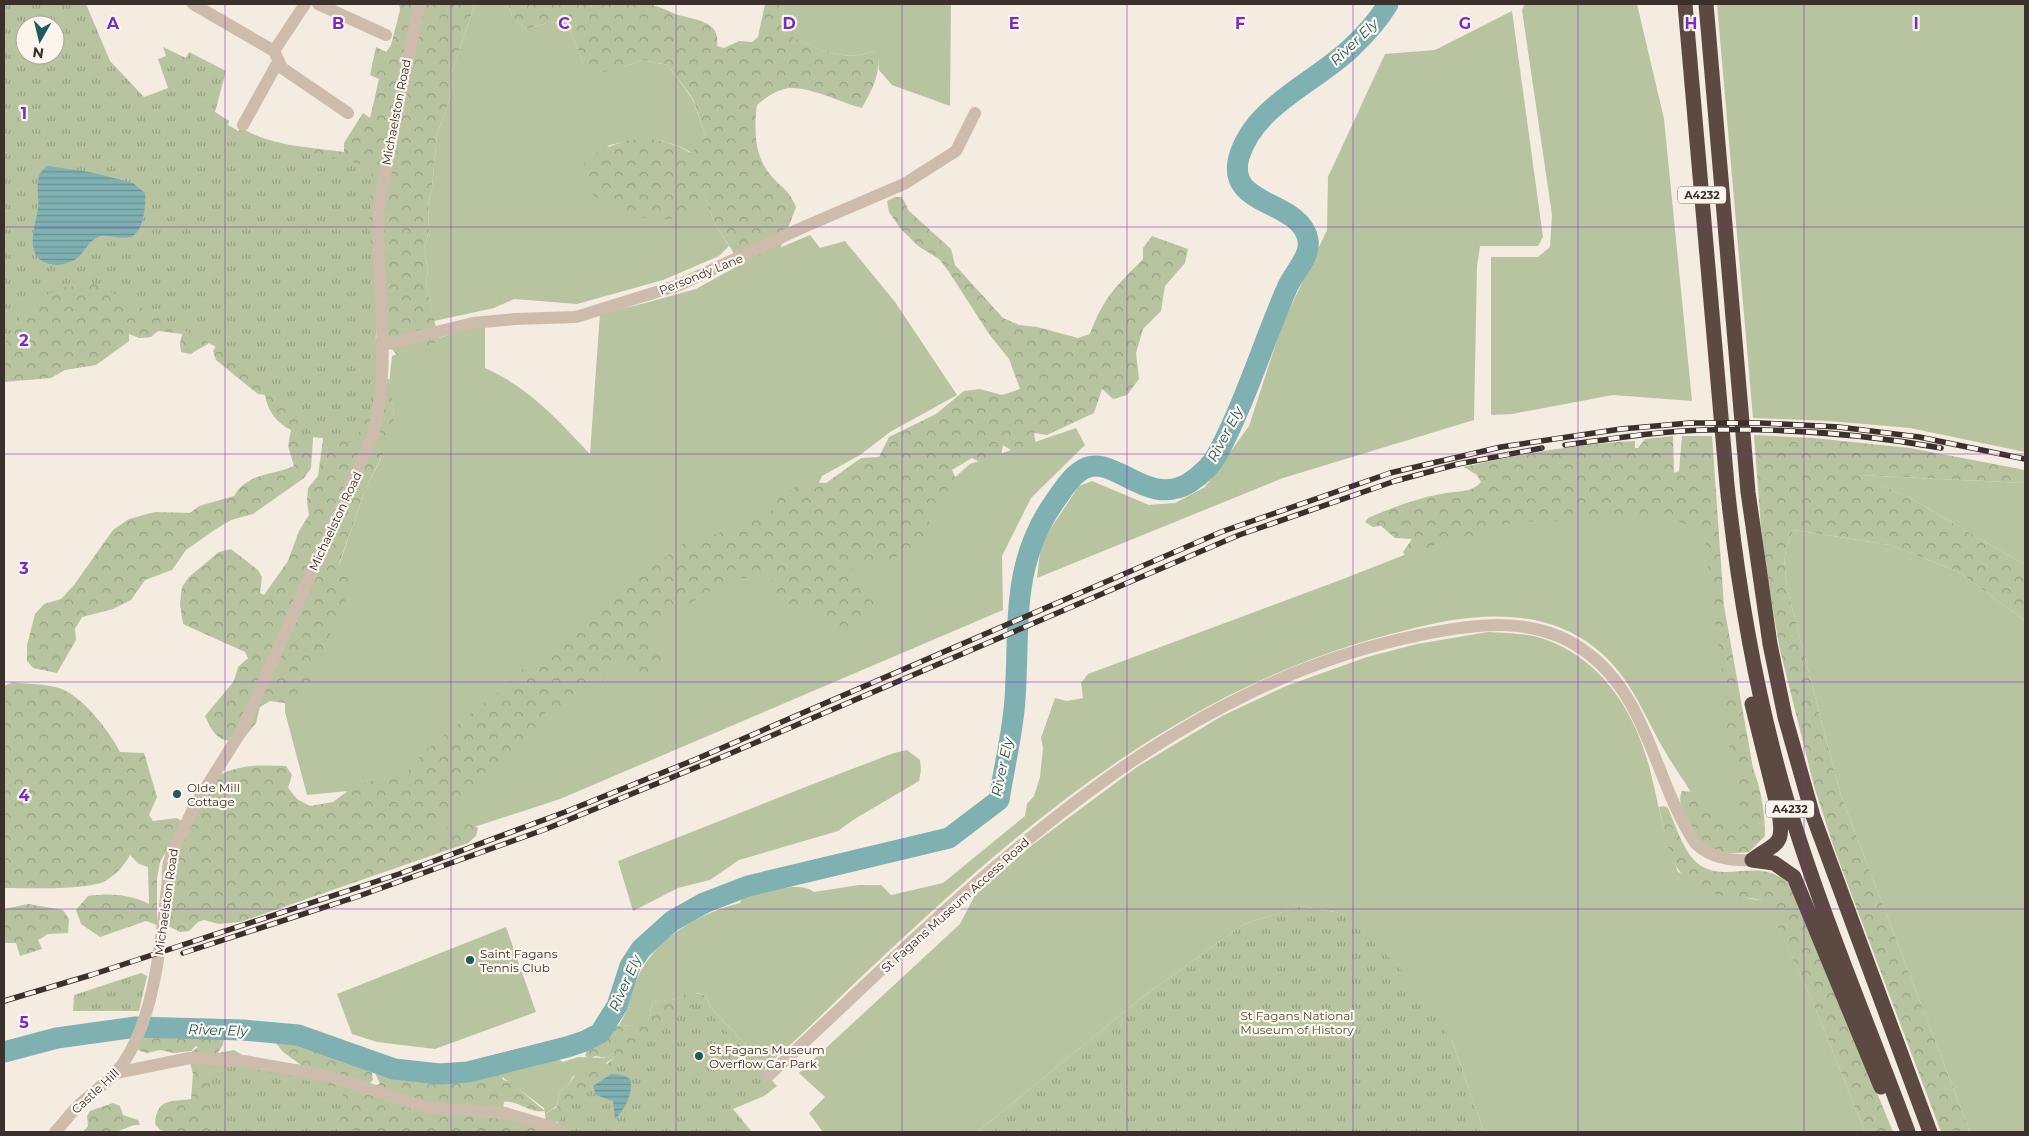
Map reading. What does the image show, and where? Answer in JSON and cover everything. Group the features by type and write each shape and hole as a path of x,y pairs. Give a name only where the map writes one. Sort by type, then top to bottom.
{"highway":[{"name":"A4232","path":"1685,4 1726,472 1734,547 1752,660 1783,787 1809,867 1908,1132"},
{"name":"A4232","path":"1706,4 1748,492 1770,644 1797,762 1836,882 1930,1132"},
{"path":"1734,547 1738,611 1746,677 1782,830 1776,845 1752,860"},
{"path":"1752,860 1782,866 1796,882 1900,1132"}],"street":[{"path":"192,4 276,56 282,68 348,114"},
{"path":"243,125 276,56 305,4"},
{"path":"318,4 386,35"},
{"name":"Michaelston Road","path":"132,1048 147,1011 155,980 171,855 174,845 194,805 242,730 364,460 378,415 384,345 378,238 379,206 419,4"},
{"name":"Persondy Lane","path":"384,345 473,324 516,319 576,317 679,285 806,226 904,184 956,151 975,113"},
{"name":"St Fagans Museum Access Road","path":"768,1076 978,880 1063,811 1134,759 1194,722 1258,689 1327,661 1401,638 1462,627 1500,624 1546,631 1580,647 1606,668 1632,704 1674,803 1695,843 1702,850 1717,857 1752,860"},
{"name":"Castle Hill","path":"55,1132 80,1104 116,1073 132,1048"},
{"path":"116,1073 190,1058 244,1061 328,1076 429,1108 505,1113 548,1130 552,1127 562,1132"}],"green space":[{"path":"612,2 650,5 706,23 715,31 717,46 724,48 739,41 752,42 758,37 765,4 783,4 784,33 827,52 851,56 873,51 878,56 878,71 869,96 862,108 809,90 791,88 777,92 757,105 756,140 760,158 769,173 787,191 796,207 780,249 741,264 714,222 702,189 696,205 685,214 671,219 655,219 638,216 606,203 592,194 582,179 585,160 625,141 650,139 663,141 691,153 706,137 693,99 668,65 641,60 624,67 599,73 583,62 567,23 550,22 527,29 512,17 508,4"},
{"path":"4,4 86,4 110,61 144,97 168,88 158,59 166,56 163,47 186,58 189,52 226,71 215,112 229,121 228,125 247,136 372,167 369,227 378,309 370,409 354,442 305,436 288,403 241,360 96,284 57,288 25,310 4,345"},
{"path":"399,4 475,4 453,68 449,102 437,134 432,188 428,205 429,230 424,250 428,270 426,285 439,341 407,356 398,356 391,348 388,338 238,131 242,128 265,139 344,152 344,143 363,113 370,118 379,79 370,75 376,47 386,52 391,45 400,10"},
{"path":"475,4 508,4 512,17 527,29 550,22 567,23 583,62 624,67 641,60 668,65 693,100 706,137 692,153 670,143 650,140 630,141 607,146 702,188 714,222 729,246 719,256 663,280 577,304 514,299 494,308 434,321 426,285 428,270 424,250 429,230 428,205 432,188 437,134 449,102 453,68"},
{"path":"783,4 951,4 950,106 892,85 879,70 878,57 873,51 850,56 827,52 784,33"},
{"path":"1525,4 1637,4 1664,119 1692,401 1613,395 1512,414 1491,415 1491,257 1538,257 1550,247 1552,215 1522,10"},
{"path":"1717,4 2025,4 2025,452 1910,428 1829,421 1753,418"},
{"path":"1512,11 1543,237 1538,246 1480,246 1477,266 1474,420 1283,478 1037,578 1041,543 1079,486 1092,481 1149,505 1175,503 1205,487 1249,426 1282,325 1327,230 1328,177 1385,54 1435,50"},
{"path":"895,197 902,197 909,211 951,249 955,265 1003,318 1019,325 1037,327 1078,338 1090,334 1106,301 1118,285 1143,259 1143,248 1152,236 1188,249 1185,263 1165,286 1161,311 1143,329 1136,353 1139,379 1127,395 1113,399 1102,389 1094,413 1047,435 1034,433 1036,446 1015,453 1003,445 1001,456 987,466 972,458 952,470 957,481 950,494 928,518 930,525 926,538 900,554 884,561 857,560 846,563 868,584 868,591 875,597 877,608 852,628 827,624 815,616 812,605 790,608 780,603 775,599 767,586 778,575 731,579 661,620 646,637 664,661 665,670 658,676 643,674 616,657 600,685 585,685 563,705 546,711 539,721 537,730 499,762 483,780 473,785 441,822 431,825 427,830 442,831 465,820 478,828 476,836 468,843 240,922 219,924 204,920 198,922 189,931 180,932 168,926 162,886 163,862 172,843 190,815 209,788 222,774 237,768 262,765 286,766 292,775 288,788 297,799 310,806 333,802 353,787 375,780 392,779 407,772 426,750 500,691 527,665 557,646 598,609 684,543 701,540 770,513 779,498 803,482 826,483 861,458 879,457 889,437 936,414 964,391 980,389 1002,395 1020,389 1009,359 989,334 949,272 939,259 918,246 900,228 889,212 887,201"},
{"path":"810,235 820,248 845,241 895,302 957,395 890,432 860,455 822,476 809,505 410,785 307,795 285,712 285,701 356,573 339,565 366,488 381,459 394,413 389,384 392,356 439,338 485,324 485,368 516,385 542,405 590,454 600,313 696,289 741,264"},
{"path":"87,277 212,337 208,344 190,354 181,352 182,334 158,331 151,337 139,338 129,334 129,341 96,365 65,370 51,378 4,382 4,319 11,301"},
{"path":"378,337 387,379 389,379 394,413 392,436 366,488 339,564 357,573 299,705 270,701 260,707 256,723 242,740 228,741 218,737 205,716 234,681 238,667 248,658 245,652 183,624 180,604 182,587 189,577 219,552 231,549 258,570 262,577 260,593 264,595 288,561 299,531 309,515 307,502 308,488 318,476 323,425 373,340"},
{"path":"229,342 314,424 311,468 304,478 253,514 231,520 186,550 172,570 145,580 131,600 113,609 82,617 75,629 76,640 57,673 33,668 27,661 27,645 35,614 44,604 61,599 74,585 113,530 129,519 155,512 190,513 199,506 234,496 240,488 253,479 294,466 288,446 291,430 281,424 274,416 268,407 265,395 258,394 216,360 213,351 216,346"},
{"path":"1076,428 1085,445 1031,498 1002,556 1003,610 560,799 343,870 697,577 879,545 970,464"},
{"path":"1754,435 1814,438 1910,448 2025,470 2025,483 1857,475 1910,498 2025,565 2025,621 1959,572 1890,545 1794,530 1787,545 1785,558 1787,588 1840,793 1970,1132 1941,1132 1834,848 1814,786 1780,650 1763,554"},
{"path":"1673,436 1674,473 1679,471 1682,436 1712,436 1724,606 1753,768 1764,818 1765,836 1749,852 1726,853 1710,848 1703,843 1697,837 1684,814 1680,798 1682,791 1693,792 1719,820 1739,828 1743,825 1734,761 1727,738 1723,678 1706,556 1706,534 1700,526 1684,524 1672,518 1616,515 1564,521 1518,522 1486,528 1468,538 1440,543 1406,557 1403,552 1412,539 1395,538 1381,526 1373,527 1365,522 1368,518 1410,502 1475,487 1481,482 1477,475 1464,467 1527,454 1592,444 1635,441 1635,448 1638,448 1645,439"},
{"path":"1856,475 2025,483 2025,565 1910,498"},
{"path":"1611,511 1706,519 1747,827 1733,830 1703,812 1663,748 1625,680 1602,654 1587,642 1570,632 1526,619 1481,617 1435,623 1325,654 1262,680 1202,710 1144,744 1089,782 982,866 766,1066 711,1008 705,995 692,993 671,1000 653,1002 648,1021 639,1026 619,1025 637,979 654,952 666,940 694,921 724,907 740,903 742,897 789,887 799,887 814,892 859,885 881,885 891,895 943,883 1025,816 1027,804 1034,796 1040,777 1043,748 1041,738 1055,698 1067,701 1083,698 1081,683 1088,674 1505,518"},
{"path":"1794,530 1890,545 1959,572 2025,621 2025,1132 1970,1132 1840,793 1787,588 1785,558 1787,545"},
{"path":"1488,632 1530,636 1544,639 1564,648 1582,659 1612,689 1624,706 1642,745 1665,833 1678,872 1746,898 1766,901 1813,1002 1865,1132 1482,1132 1481,1123 1452,1041 1345,914 1302,906 1244,924 1140,999 977,1132 823,1132 809,1113 825,1097 799,1073 960,924 975,895 1032,845 1137,767 1222,716 1286,686 1367,657 1417,644"},
{"path":"13,682 59,688 68,692 94,715 120,752 144,753 157,797 149,815 153,821 177,818 183,822 160,862 157,878 157,925 146,921 100,937 81,924 76,910 88,896 119,895 149,904 148,867 139,864 130,855 114,875 99,884 57,888 4,888 4,686"},
{"path":"907,750 920,760 919,781 838,831 739,860 710,880 678,888 633,911 618,861 831,777 894,753"},
{"path":"1664,806 1668,808 1682,842 1690,855 1705,868 1729,872 1768,872 1781,877 1793,888 1893,1132 1865,1132 1813,1002 1766,902 1720,895 1703,890 1691,883 1681,873 1670,850 1659,807"},
{"path":"28,904 63,910 69,919 68,933 48,934 38,940 42,949 20,956 16,943 4,943 4,909"},
{"name":"St Fagans National Museum of History","path":"1302,906 1345,914 1399,967 1452,1041 1481,1123 1482,1132 977,1132 1140,999 1244,924"},
{"name":"Saint Fagans Tennis Club","path":"506,927 536,1012 435,1049 377,1042 352,1034 337,994"},
{"path":"141,973 147,976 139,1011 73,1011 74,995"},
{"path":"690,992 705,995 711,1008 766,1066 764,1072 564,1119 553,1124 546,1120 545,1114 557,1107 559,1092 568,1086 577,1072 583,1072 591,1067 602,1068 614,1058 615,1054 613,1053 607,1058 595,1056 590,1059 585,1056 588,1048 594,1047 599,1040 606,1039 604,1031 614,1026 637,1025 648,1021 653,1002 675,999"},
{"path":"698,1001 777,1086 764,1096 733,1109 752,1132 568,1132 556,1125 577,1096 628,1058"},
{"path":"172,1029 196,1035 220,1031 224,1037 223,1045 218,1053 234,1050 245,1057 301,1065 283,1052 272,1038 276,1033 282,1032 311,1034 322,1038 329,1050 333,1051 339,1045 350,1048 357,1066 371,1068 373,1080 370,1083 374,1086 380,1084 375,1073 378,1067 391,1066 395,1078 410,1068 419,1069 431,1083 458,1082 477,1079 483,1076 480,1072 488,1061 499,1066 503,1080 510,1082 545,1111 534,1111 509,1102 504,1102 503,1108 545,1130 545,1132 168,1132 160,1130 155,1124 156,1115 162,1105 167,1102 191,1099 193,1074 188,1055 198,1047 196,1046 191,1051 174,1053 160,1050 147,1053 140,1051 135,1046 142,1034"},
{"path":"613,1053 616,1054 614,1058 607,1062 605,1067 573,1076 568,1086 559,1092 557,1106 545,1114 544,1108 501,1076 501,1072 521,1064 522,1061 529,1058 535,1061 549,1054 563,1062 578,1057 607,1058"},
{"path":"210,1063 264,1071 344,1089 339,1132 216,1132 210,1119"},
{"path":"113,1103 120,1106 123,1115 138,1120 140,1125 134,1125 116,1132 83,1132 88,1126 87,1116 90,1111"}],"water":[{"path":"47,166 90,172 133,183 145,193 144,213 138,231 134,235 125,238 101,236 90,243 76,259 67,263 53,265 41,260 33,248 33,240 38,208 38,180 42,170"},
{"path":"611,1074 623,1075 630,1079 631,1084 628,1100 615,1119 613,1101 596,1095 593,1086"}],"waterway":[{"name":"River Ely","path":"4,1052 57,1038 136,1027 243,1030 298,1035 394,1069 440,1074 468,1072 567,1047 585,1041 600,1033 617,1006 630,966 641,949 672,921 704,903 748,886 949,838 999,800 1014,711 1020,596 1030,548 1041,525 1069,482 1079,472 1091,466 1103,467 1143,485 1157,489 1173,489 1189,483 1213,462 1246,392 1287,288 1304,259 1308,246 1308,240 1302,227 1292,217 1253,195 1243,186 1238,174 1239,157 1247,139 1271,109 1350,49 1370,28 1388,4"}],"railway":[{"path":"4,1001 91,975 399,874 565,812 694,760 1221,532 1390,473 1501,447 1621,429 1690,423 1761,423 1839,427 1919,437 2025,459"},
{"path":"1565,445 1670,432 1734,430 1823,433 1883,439 1941,448"},
{"path":"183,953 359,896 546,829 729,754 1239,535 1395,481 1458,464 1542,448"}],"place":[{"name":"Olde Mill Cottage","path":"177,794"},
{"name":"Saint Fagans Tennis Club","path":"470,960"},
{"name":"St Fagans Museum Overflow Car Park","path":"699,1056"}]}
